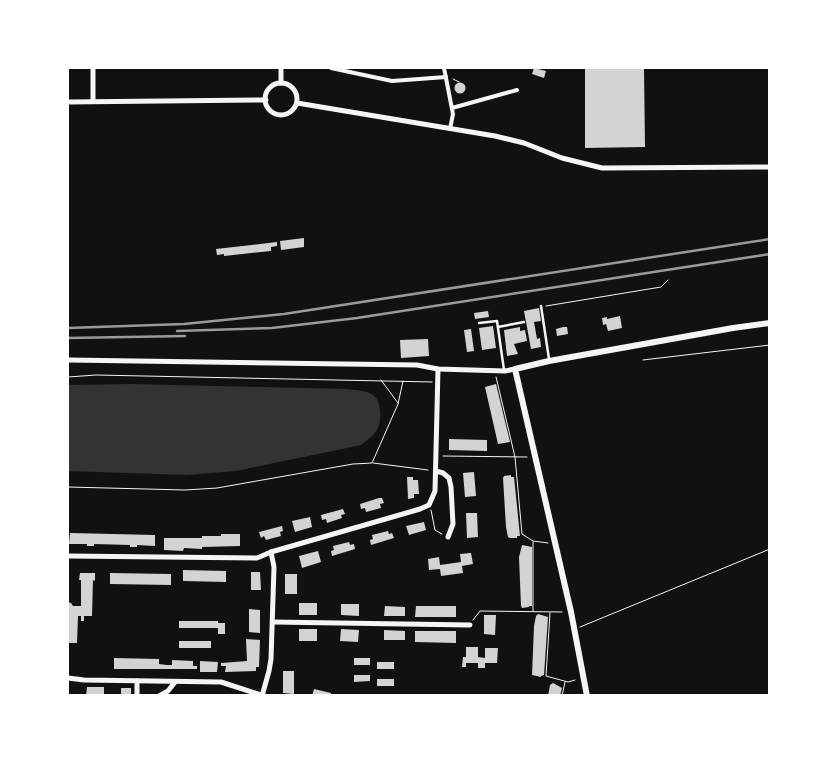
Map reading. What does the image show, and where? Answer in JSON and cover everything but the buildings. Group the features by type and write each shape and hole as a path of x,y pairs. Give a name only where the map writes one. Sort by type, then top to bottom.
{"street":[{"path":"93,68 93,102"},
{"path":"281,68 281,83"},
{"path":"331,68 392,82 446,77"},
{"path":"444,68 453,114 450,129"},
{"path":"281,83 292,88 296,95 297,103 290,112 278,114 270,110 266,100 270,88 281,83"},
{"path":"452,108 517,90"},
{"path":"68,102 266,100"},
{"path":"297,103 524,143 562,158 602,168 770,167"},
{"path":"68,360 416,365 438,369 505,371 549,361 770,323"},
{"path":"68,556 257,558 271,552 430,505 436,491 438,369"},
{"path":"515,369 571,612 587,696"},
{"path":"436,472 444,473 449,478 451,487 453,524 448,537"},
{"path":"68,678 84,680 221,682 263,695 269,671 273,622 274,567 271,552"},
{"path":"273,622 470,624"},
{"path":"137,681 137,696"},
{"path":"159,696 168,691 175,682"}],"lane":[{"path":"541,306 549,361"},
{"path":"479,323 497,321 505,371"},
{"path":"498,327 524,322"}],"path":[{"path":"455,79 458,82"},
{"path":"541,306 661,287 668,280"},
{"path":"642,360 770,345"},
{"path":"495,371 515,457 522,534 533,541 555,544"},
{"path":"68,377 437,382"},
{"path":"381,380 398,404"},
{"path":"372,462 387,433 398,404 403,381"},
{"path":"436,455 450,457 535,458"},
{"path":"68,487 185,490 217,488 372,462 436,472"},
{"path":"430,505 435,530 448,537"},
{"path":"533,541 534,612"},
{"path":"574,630 770,550"},
{"path":"470,624 480,611 571,612"},
{"path":"550,612 546,676 565,681 584,678"},
{"path":"562,696 565,681"}],"shaded area":[{"path":"132,384 360,390 370,393 378,401 380,420 375,433 361,445 236,471 187,475 68,471 68,385"}],"railway":[{"path":"68,328 184,324 284,314 770,239"},
{"path":"177,331 272,328 357,318 770,254"},
{"path":"68,338 185,336"}]}
